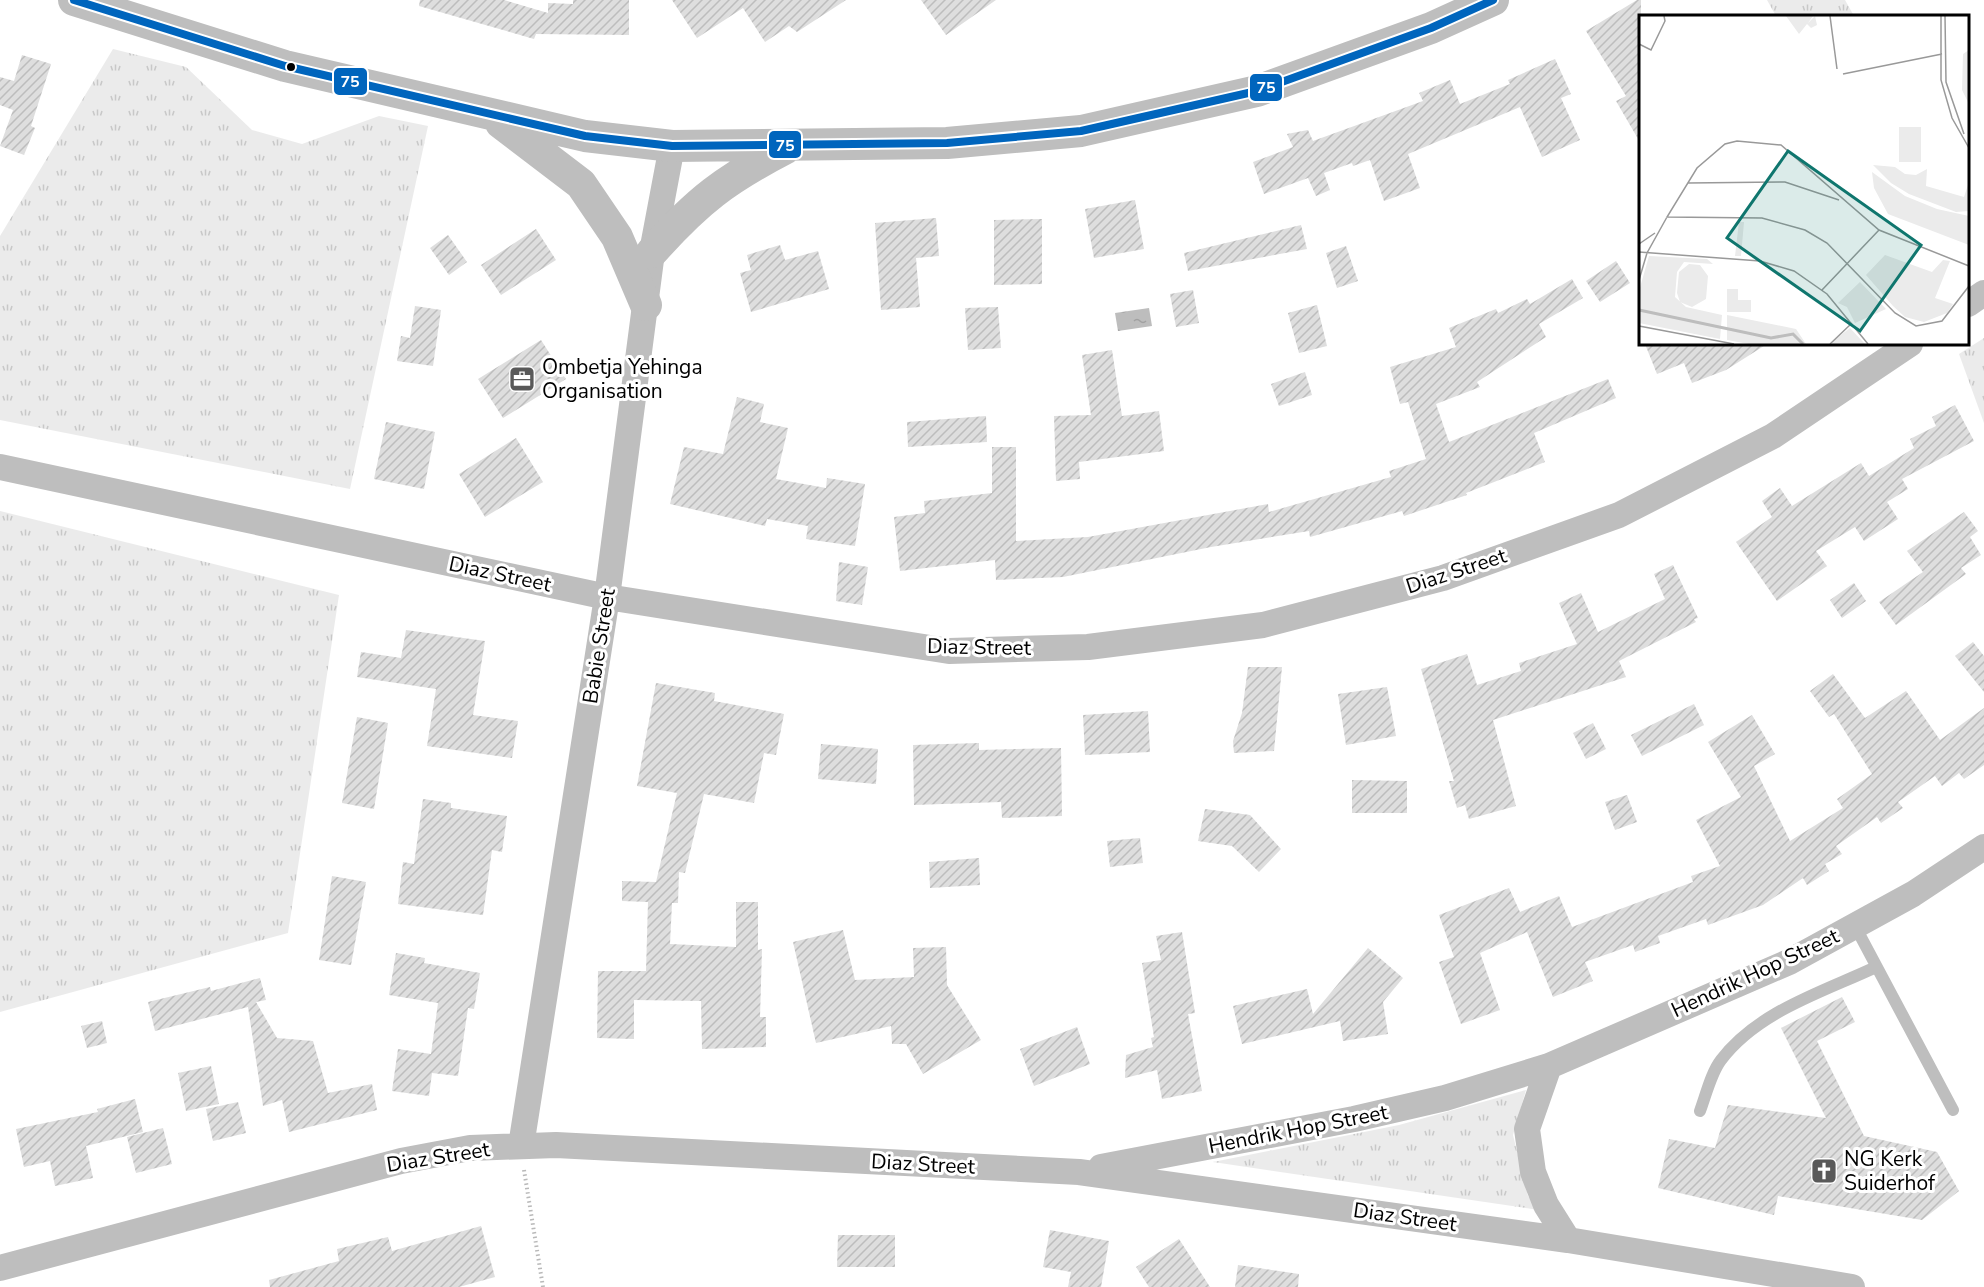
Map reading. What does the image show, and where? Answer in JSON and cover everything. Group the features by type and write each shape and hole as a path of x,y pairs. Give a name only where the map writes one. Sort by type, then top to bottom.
{"street":[{"path":"74,0 137,10 285,66 491,116 585,136 672,146 947,143 1081,131 1257,91 1431,28 1493,0"},
{"path":"491,116 557,163 581,184 601,210 617,237 646,305"},
{"name":"Babie Street","path":"521,1146 607,597 652,252 672,146"},
{"path":"652,252 691,210 725,182 790,146"},
{"path":"1969,303 1984,293"},
{"name":"Diaz Street","path":"0,467 607,597 949,651 1088,647 1263,626 1443,578 1618,515 1773,436 1909,345"},
{"name":"Hendrik Hop Street","path":"1079,1172 1354,1119 1445,1098 1549,1066 1790,962 1913,894 1984,847"},
{"path":"1549,1066 1527,1129 1533,1172 1546,1205 1568,1240"},
{"name":"Diaz Street","path":"0,1268 401,1161 470,1148 556,1145 1079,1172 1568,1240 1852,1287"}],"lane":[{"path":"1855,926 1953,1110"},
{"path":"1700,1111 1719,1062 1744,1035 1766,1018 1876,967"}],"path":[{"path":"521,1146 543,1287"}],"green space":[{"path":"1767,0 1845,0 1853,15 1775,15"},
{"path":"113,49 186,67 252,130 302,144 379,116 428,126 350,489 0,420 0,236"},
{"path":"1984,338 1984,423 1959,354"},
{"path":"0,511 339,595 288,933 0,1012"},
{"path":"1526,1090 1513,1135 1528,1196 1539,1210 1213,1162 1399,1125"}],"water":[{"path":"1149,308 1152,326 1118,331 1115,313"}],"building":[{"path":"420,0 504,0 548,13 548,3 573,4 573,0 629,0 629,35 536,34 534,39 419,6"},
{"path":"672,0 846,0 797,32 789,26 765,42 743,8 697,38"},
{"path":"921,0 996,0 946,35"},
{"path":"1637,0 1641,0 1639,141 1616,101 1626,96 1586,31"},
{"path":"22,55 51,64 31,126 35,128 24,155 0,146 13,110 0,105 0,77 14,81"},
{"path":"1555,59 1571,94 1561,98 1580,140 1542,157 1520,107 1408,154 1420,188 1384,201 1370,160 1353,166 1352,163 1324,173 1330,190 1316,196 1308,178 1264,194 1253,162 1293,147 1287,134 1308,130 1313,141 1423,101 1419,93 1450,80 1460,104 1510,84 1508,80"},
{"path":"1135,200 1144,249 1094,258 1085,209"},
{"path":"936,218 939,256 916,258 920,307 881,310 875,223"},
{"path":"1042,219 1042,284 994,285 994,220"},
{"path":"1301,225 1307,249 1188,271 1184,253"},
{"path":"536,229 556,260 501,295 481,265"},
{"path":"448,235 467,262 449,275 430,248"},
{"path":"780,245 785,260 818,251 829,289 751,312 740,273 751,270 747,255"},
{"path":"1346,246 1358,281 1337,288 1326,253"},
{"path":"1616,261 1630,283 1600,302 1586,281"},
{"path":"1572,279 1583,298 1539,324 1546,337 1477,382 1480,387 1436,404 1449,442 1608,379 1616,398 1534,433 1545,462 1466,493 1467,495 1404,516 1402,511 1310,537 1309,531 1211,547 1063,577 996,580 995,560 900,571 894,517 925,513 924,501 992,493 992,447 1016,447 1016,541 1088,537 1268,504 1269,512 1391,477 1389,471 1426,459 1408,402 1400,404 1390,367 1456,347 1449,328 1496,309 1498,313 1527,299 1530,304"},
{"path":"1193,290 1199,323 1176,327 1170,294"},
{"path":"1317,305 1327,346 1299,353 1288,313"},
{"path":"415,306 441,310 433,366 397,361 401,336 410,338"},
{"path":"998,307 1001,348 968,350 965,308"},
{"name":"Ombetja Yehinga Organisation","path":"541,340 566,379 503,418 478,379"},
{"path":"1645,345 1765,345 1726,370 1692,383 1684,363 1657,374"},
{"path":"1112,350 1122,416 1159,411 1164,451 1079,462 1080,479 1056,481 1054,416 1091,415 1082,355"},
{"path":"1305,372 1312,395 1279,406 1271,384"},
{"path":"737,397 764,404 760,422 788,428 776,479 826,488 827,478 865,484 855,546 806,539 808,526 767,519 765,526 670,504 684,447 723,454"},
{"path":"1955,405 1974,441 1902,479 1908,489 1887,502 1898,519 1864,541 1855,527 1816,551 1827,566 1777,601 1736,542 1772,517 1762,501 1780,488 1792,506 1861,463 1869,476 1914,448 1910,439 1936,426 1932,417"},
{"path":"986,416 987,442 908,447 907,422"},
{"path":"386,422 435,432 424,489 374,479"},
{"path":"516,438 543,482 485,517 459,474"},
{"path":"1964,512 1978,531 1970,537 1981,555 1961,568 1966,574 1896,625 1879,602 1923,572 1907,551"},
{"path":"839,562 868,567 862,605 836,601"},
{"path":"1673,565 1698,618 1694,619 1696,622 1619,661 1626,677 1493,720 1516,806 1469,819 1465,805 1457,808 1449,781 1454,781 1421,669 1467,654 1477,685 1521,671 1519,663 1577,644 1559,603 1581,593 1598,632 1665,599 1654,574"},
{"path":"1854,583 1866,601 1842,618 1830,600"},
{"path":"406,630 485,641 473,715 518,721 512,758 427,746 436,689 357,677 361,652 401,658"},
{"path":"1973,642 1984,656 1984,692 1955,656"},
{"path":"1248,667 1282,667 1274,751 1234,753 1233,741 1242,713"},
{"path":"1833,674 1865,718 1906,691 1940,740 1984,708 1984,765 1964,779 1959,773 1942,786 1935,776 1898,802 1903,808 1881,823 1877,817 1836,846 1842,854 1825,864 1829,871 1807,885 1803,878 1763,905 1708,925 1706,919 1658,936 1660,943 1635,952 1633,945 1585,962 1593,981 1553,997 1527,932 1480,953 1500,1010 1461,1024 1439,962 1454,957 1439,915 1509,888 1520,912 1559,896 1572,927 1693,882 1691,876 1720,866 1696,820 1741,797 1708,742 1752,715 1775,754 1754,766 1790,841 1843,808 1837,799 1872,774 1834,714 1829,717 1810,691"},
{"path":"656,683 715,693 714,701 784,714 776,755 764,753 754,803 704,794 685,873 679,872 678,903 672,903 670,944 736,947 736,902 758,902 758,950 762,949 760,1017 766,1017 766,1047 702,1049 701,1001 634,1000 634,1039 597,1038 598,971 646,971 648,902 622,901 622,881 656,882 677,793 637,786"},
{"path":"1387,687 1396,736 1346,745 1338,694"},
{"path":"1694,704 1704,725 1642,756 1631,735"},
{"path":"1148,711 1150,752 1085,755 1083,715"},
{"path":"357,717 388,723 374,809 342,803"},
{"path":"1593,723 1606,749 1586,759 1573,733"},
{"path":"979,743 979,750 1061,748 1062,816 1002,818 1001,802 914,805 913,745"},
{"path":"821,744 878,749 876,784 818,779"},
{"path":"1352,780 1407,781 1407,813 1352,813"},
{"path":"1627,795 1637,822 1615,830 1605,802"},
{"path":"423,799 451,803 451,808 507,816 502,852 492,850 483,915 398,904 403,862 414,864"},
{"path":"1205,809 1250,815 1281,849 1259,872 1232,846 1198,841"},
{"path":"1140,838 1143,863 1110,867 1107,841"},
{"path":"979,858 980,885 930,888 929,862"},
{"path":"332,876 366,882 351,965 319,960"},
{"path":"843,930 855,980 914,977 913,948 946,947 947,985 981,1040 923,1074 906,1044 892,1044 891,1026 816,1043 793,942"},
{"path":"1182,932 1195,1013 1188,1014 1202,1091 1162,1099 1157,1070 1125,1078 1126,1055 1153,1047 1151,1038 1154,1037 1142,963 1161,960 1156,936"},
{"path":"1368,948 1403,978 1383,1002 1388,1034 1343,1041 1340,1021 1242,1044 1233,1006 1307,989 1313,1014"},
{"path":"396,953 425,958 424,963 480,973 474,1009 468,1008 458,1076 432,1073 429,1096 392,1091 398,1049 431,1054 438,1003 389,995"},
{"path":"260,978 266,1000 256,1002 277,1038 313,1041 328,1093 372,1084 377,1110 289,1132 282,1100 263,1106 248,1007 155,1031 148,1002 210,987 211,991"},
{"path":"1842,997 1855,1022 1817,1041 1864,1136 1937,1152 1959,1191 1922,1220 1778,1196 1774,1215 1658,1188 1669,1139 1715,1148 1728,1105 1826,1118 1781,1028"},
{"path":"102,1021 107,1043 87,1048 81,1026"},
{"path":"1077,1027 1090,1064 1034,1086 1020,1049"},
{"path":"211,1066 219,1104 186,1111 178,1073"},
{"path":"135,1099 143,1132 86,1146 93,1178 55,1186 50,1161 24,1167 16,1129 98,1112 97,1109"},
{"path":"238,1102 246,1133 213,1141 206,1109"},
{"path":"163,1128 172,1164 136,1173 127,1137"},
{"path":"481,1226 495,1277 459,1287 270,1287 269,1280 339,1261 337,1249 388,1237 392,1251"},
{"path":"1050,1230 1109,1241 1101,1287 1068,1287 1071,1272 1043,1267"},
{"path":"838,1235 895,1235 895,1267 837,1267"},
{"path":"1179,1239 1210,1287 1149,1287 1136,1267"},
{"path":"1238,1265 1299,1274 1298,1287 1235,1287"}],"transit line":[{"name":"75","path":"74,0 285,66 585,136 672,146 947,143 1081,131 1257,91 1431,28 1493,0"}],"place":[{"name":"Ombetja Yehinga Organisation","path":"522,379"},
{"name":"NG Kerk Suiderhof","path":"1824,1171"}]}
